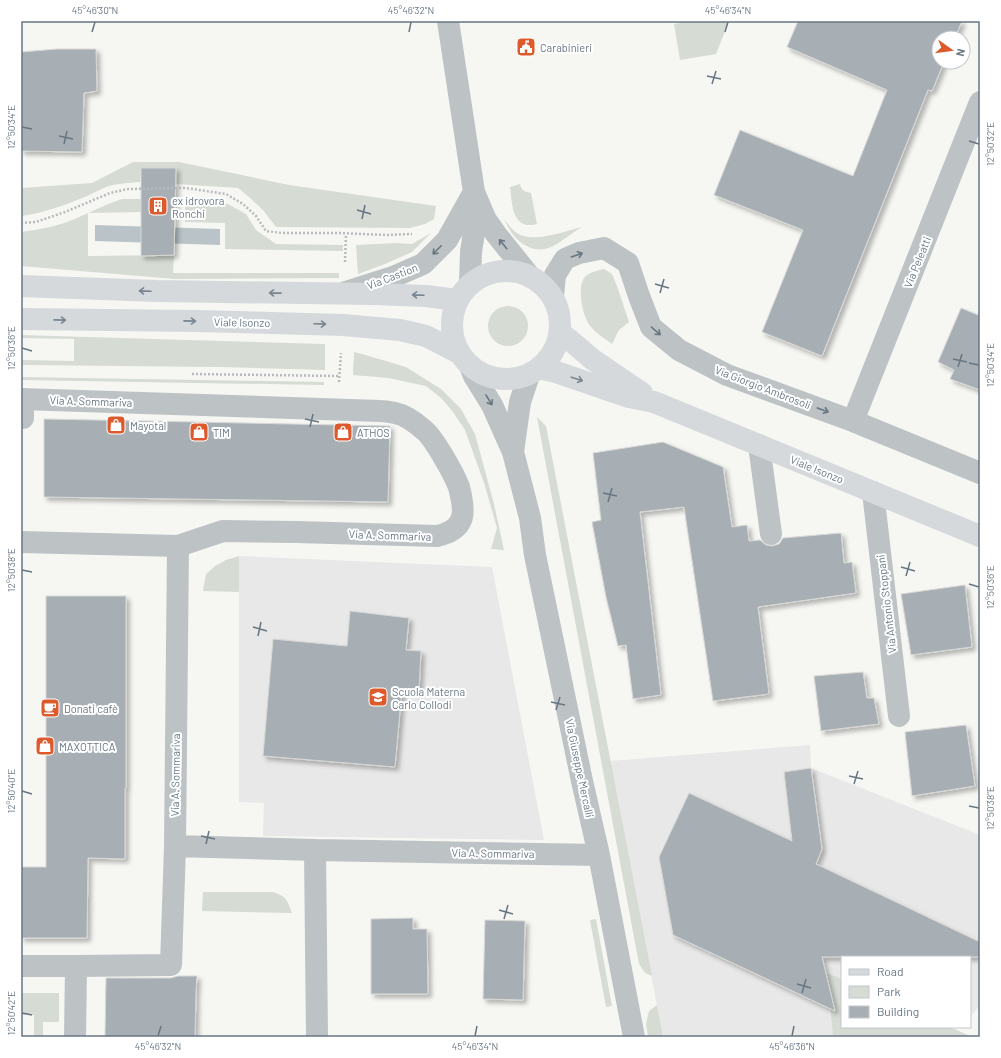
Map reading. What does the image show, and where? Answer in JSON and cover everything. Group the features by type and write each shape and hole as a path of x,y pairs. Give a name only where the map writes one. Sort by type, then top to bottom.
{"main road":[{"path":"464,359 452,336 452,318 464,292 483,275 498,271 513,271 528,274 542,284 553,296 561,320 560,333 556,347 549,359 534,372"},
{"path":"21,286 156,291 344,293 426,296 464,292"},
{"name":"Viale Isonzo","path":"21,319 197,321 343,325 400,330 426,336 464,359 483,375 498,379 514,379 534,372 556,372 629,396 654,402 980,536"},
{"name":"Viale Isonzo","path":"560,333 592,359 654,402"}],"street":[{"path":"448,21 474,192 474,232 464,292"},
{"name":"Via Peleatti","path":"853,421 980,102"},
{"path":"474,192 486,220 528,274"},
{"name":"Via Castion","path":"344,293 393,277 423,264 447,240 474,192"},
{"name":"Via Giorgio Ambrosoli","path":"553,296 555,275 565,259 579,253 604,248 628,264 651,327 679,350 727,375 853,421 980,473"},
{"name":"Via Giuseppe Mercalli","path":"464,359 492,405 513,452 530,518 537,563 582,781 599,855 634,1037"},
{"name":"Via Giuseppe Mercalli","path":"513,452 520,402 534,372"},
{"name":"Via A. Sommariva","path":"21,966 171,965 175,846 178,546 223,531 437,536 454,529 462,520 463,503 459,486 433,441 425,431 409,419 396,413 372,410 22,405"},
{"path":"759,445 771,534"},
{"name":"Via Antonio Stoppani","path":"873,492 899,716"},
{"path":"21,542 178,546"},
{"name":"Via A. Sommariva","path":"175,846 599,855"},
{"path":"315,850 317,1037"},
{"path":"75,1037 76,966"}],"path":[{"path":"21,223 36,222 65,212 110,193 128,189 186,188 226,194 243,204 256,216 266,231 282,233 380,235 418,233"}],"shaded area":[{"path":"95,225 220,229 220,245 95,241"},
{"name":"Scuola Materna Carlo Collodi","path":"239,556 492,567 544,840 263,836 264,803 239,802"},
{"path":"810,745 811,768 980,835 980,1005 971,1016 971,956 841,956 841,979 827,973 833,1037 663,1037 610,761"}],"green space":[{"path":"690,21 729,21 716,54 680,60 674,24"},
{"path":"133,162 179,162 289,185 436,206 434,219 425,224 410,228 276,227 263,210 238,188 176,184 176,168 141,168 140,182 123,183 106,187 87,196 46,211 21,216 21,188 92,183"},
{"path":"520,184 521,188 531,193 537,224 527,225 522,223 515,215 510,187"},
{"path":"122,199 141,199 141,212 88,213"},
{"path":"185,204 228,204 246,214 256,230 276,244 343,245 343,251 225,249 225,223 185,222"},
{"path":"88,213 88,256 174,255 173,273 339,273 339,278 175,279 21,266 21,232 67,222"},
{"path":"504,219 517,233 532,237 549,236 582,227 553,246 537,249 527,246 518,240 511,232"},
{"path":"431,233 412,252 358,274 356,245 396,243 412,244"},
{"path":"604,269 612,274 629,322 619,330 612,344 590,326 581,300 581,286 583,280 590,273"},
{"path":"512,306 519,309 525,315 528,326 527,334 519,343 512,346 504,346 497,343 489,334 488,322 491,315 500,307"},
{"path":"21,335 325,344 325,370 220,367 21,365 21,360 74,361 74,339 21,338"},
{"path":"354,352 406,367 441,389 461,409 475,434 494,504 504,550 491,549 497,528 484,483 465,430 453,412 441,398 426,386 388,378 353,375"},
{"path":"21,377 324,382 324,385 21,380"},
{"path":"537,417 546,426 652,976 645,973 639,964"},
{"path":"239,556 239,592 203,591 206,574 215,566 226,560"},
{"path":"203,892 273,892 284,897 292,913 202,911"},
{"path":"596,919 612,1006 606,1007 590,920"},
{"path":"827,973 841,979 841,1028 952,1028 972,1037 833,1037"},
{"path":"21,993 59,993 59,1022 43,1022 43,1037 34,1037 34,1015 21,1015"},
{"path":"657,1005 663,1037 648,1037 646,1024 649,1011"}],"building":[{"path":"798,21 962,21 958,30 931,30 931,70 941,70 932,91 928,90 822,356 762,332 803,230 714,195 740,130 853,176 887,90 787,47"},
{"path":"57,49 96,49 97,91 84,93 82,152 21,151 21,52"},
{"name":"ex idrovora Ronchi","path":"141,168 176,168 174,255 141,256"},
{"path":"961,308 978,315 980,310 980,390 950,379 954,370 938,362"},
{"path":"44,419 390,426 388,502 44,497"},
{"path":"663,442 723,467 732,527 747,525 749,541 760,540 766,545 772,546 779,544 783,538 841,533 844,563 852,562 856,593 758,607 769,694 713,701 684,507 640,512 661,695 633,699 626,645 618,646 606,597 592,522 601,520 593,453"},
{"path":"965,585 972,647 911,655 901,594"},
{"path":"46,596 126,596 125,859 88,858 87,938 21,938 21,867 46,867"},
{"path":"350,611 409,618 406,650 421,651 419,691 402,689 395,767 263,756 273,639 347,646"},
{"path":"863,672 867,698 874,698 879,724 821,731 814,676"},
{"path":"966,725 975,786 912,796 905,732"},
{"path":"811,768 822,849 816,864 980,942 980,957 822,957 835,1011 673,935 659,857 689,793 792,841 784,772"},
{"path":"413,918 413,929 427,929 428,994 371,994 371,919"},
{"path":"485,920 525,921 523,1000 483,999"},
{"path":"178,976 197,976 195,1037 105,1037 106,978 171,978"}],"place":[{"name":"Carabinieri","path":"526,47"},
{"name":"ex idrovora Ronchi","path":"158,206"},
{"name":"Mayotal","path":"116,425"},
{"name":"TIM","path":"199,432"},
{"name":"ATHOS","path":"343,432"},
{"name":"Scuola Materna Carlo Collodi","path":"378,697"},
{"name":"Donati cafè","path":"50,708"},
{"name":"MAXOTTICA","path":"45,746"}]}
